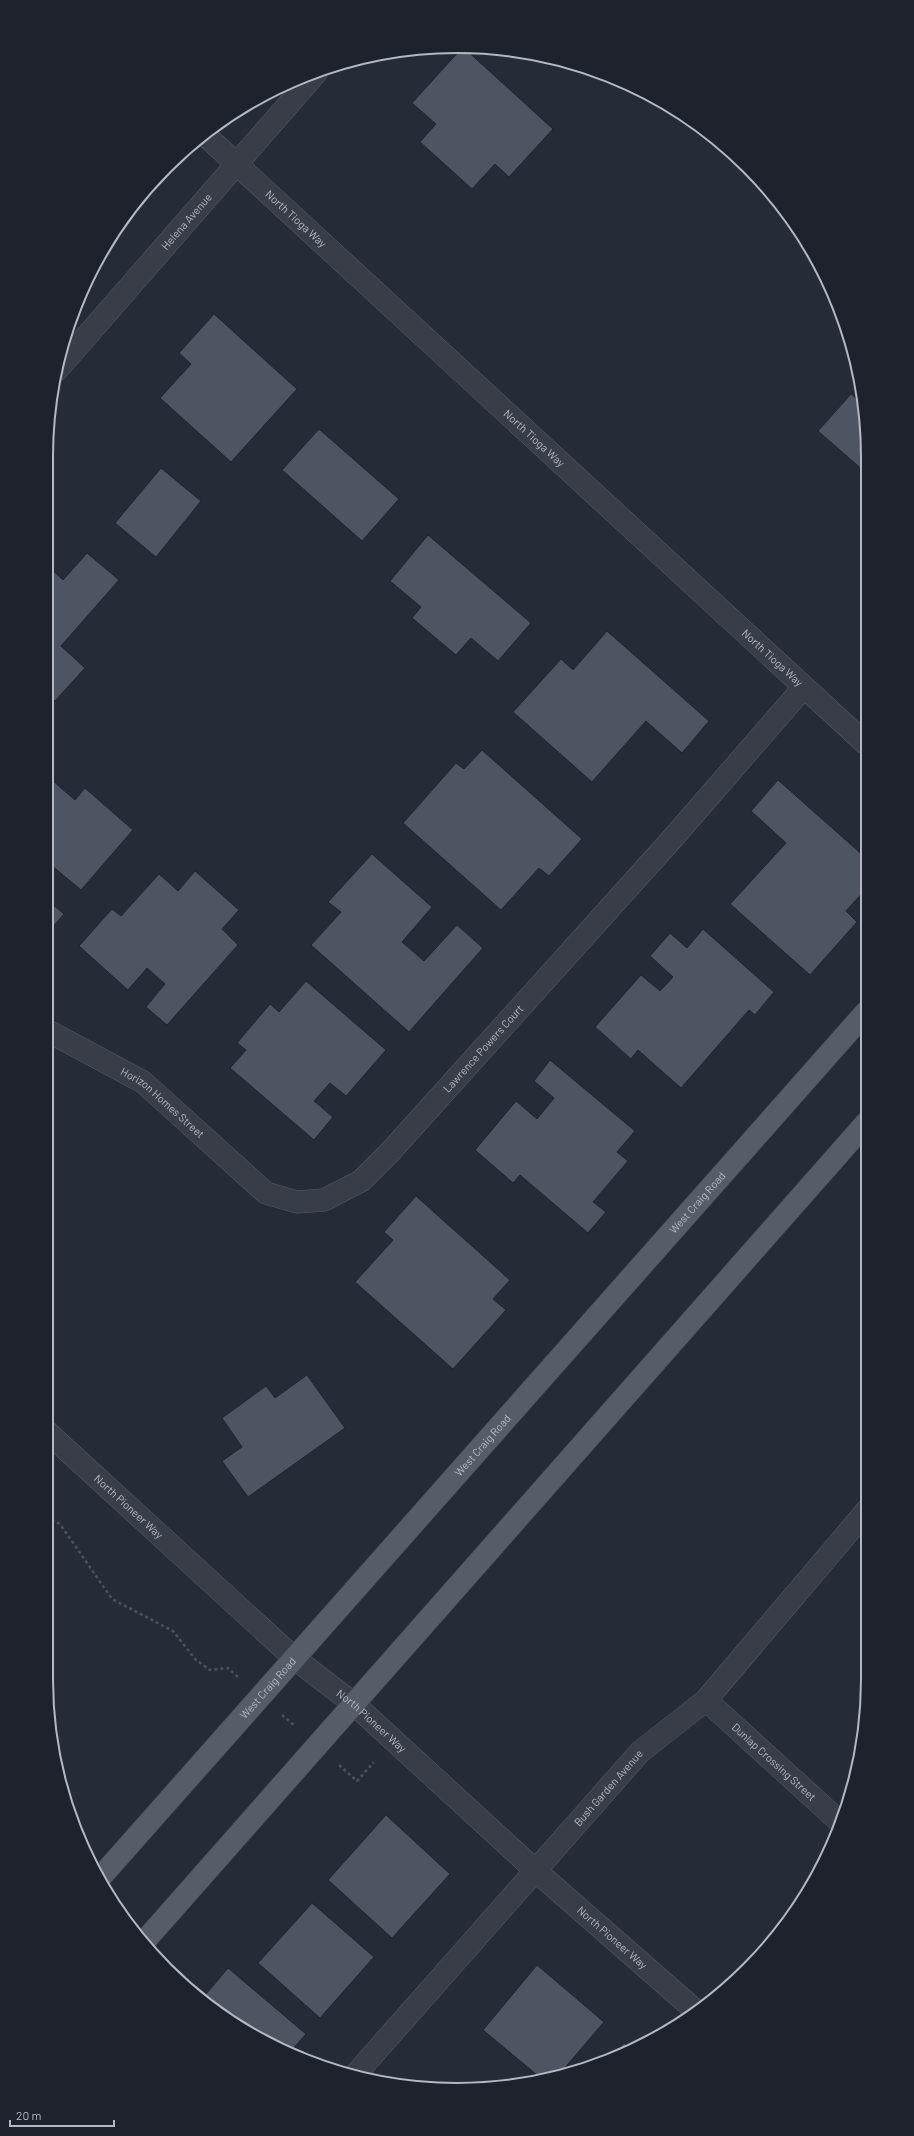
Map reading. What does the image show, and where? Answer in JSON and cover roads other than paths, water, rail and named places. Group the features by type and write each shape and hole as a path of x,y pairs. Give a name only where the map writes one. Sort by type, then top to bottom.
{"main road":[{"name":"West Craig Road","path":"103,1873 861,1018"},
{"path":"147,1938 861,1129"}],"street":[{"name":"Helena Avenue","path":"65,361 309,81"},
{"name":"North Tioga Way","path":"208,138 861,739"},
{"name":"Lawrence Powers Court","path":"266,1193 297,1202 324,1200 361,1181 391,1151 672,839 804,687"},
{"name":"Horizon Homes Street","path":"53,1034 143,1082 266,1193"},
{"name":"North Pioneer Way","path":"53,1437 294,1658 354,1704 536,1871 692,2008"},
{"name":"Bush Garden Avenue","path":"360,2071 640,1752 706,1700 861,1517"},
{"name":"Dunlap Crossing Street","path":"706,1700 836,1819"}]}
